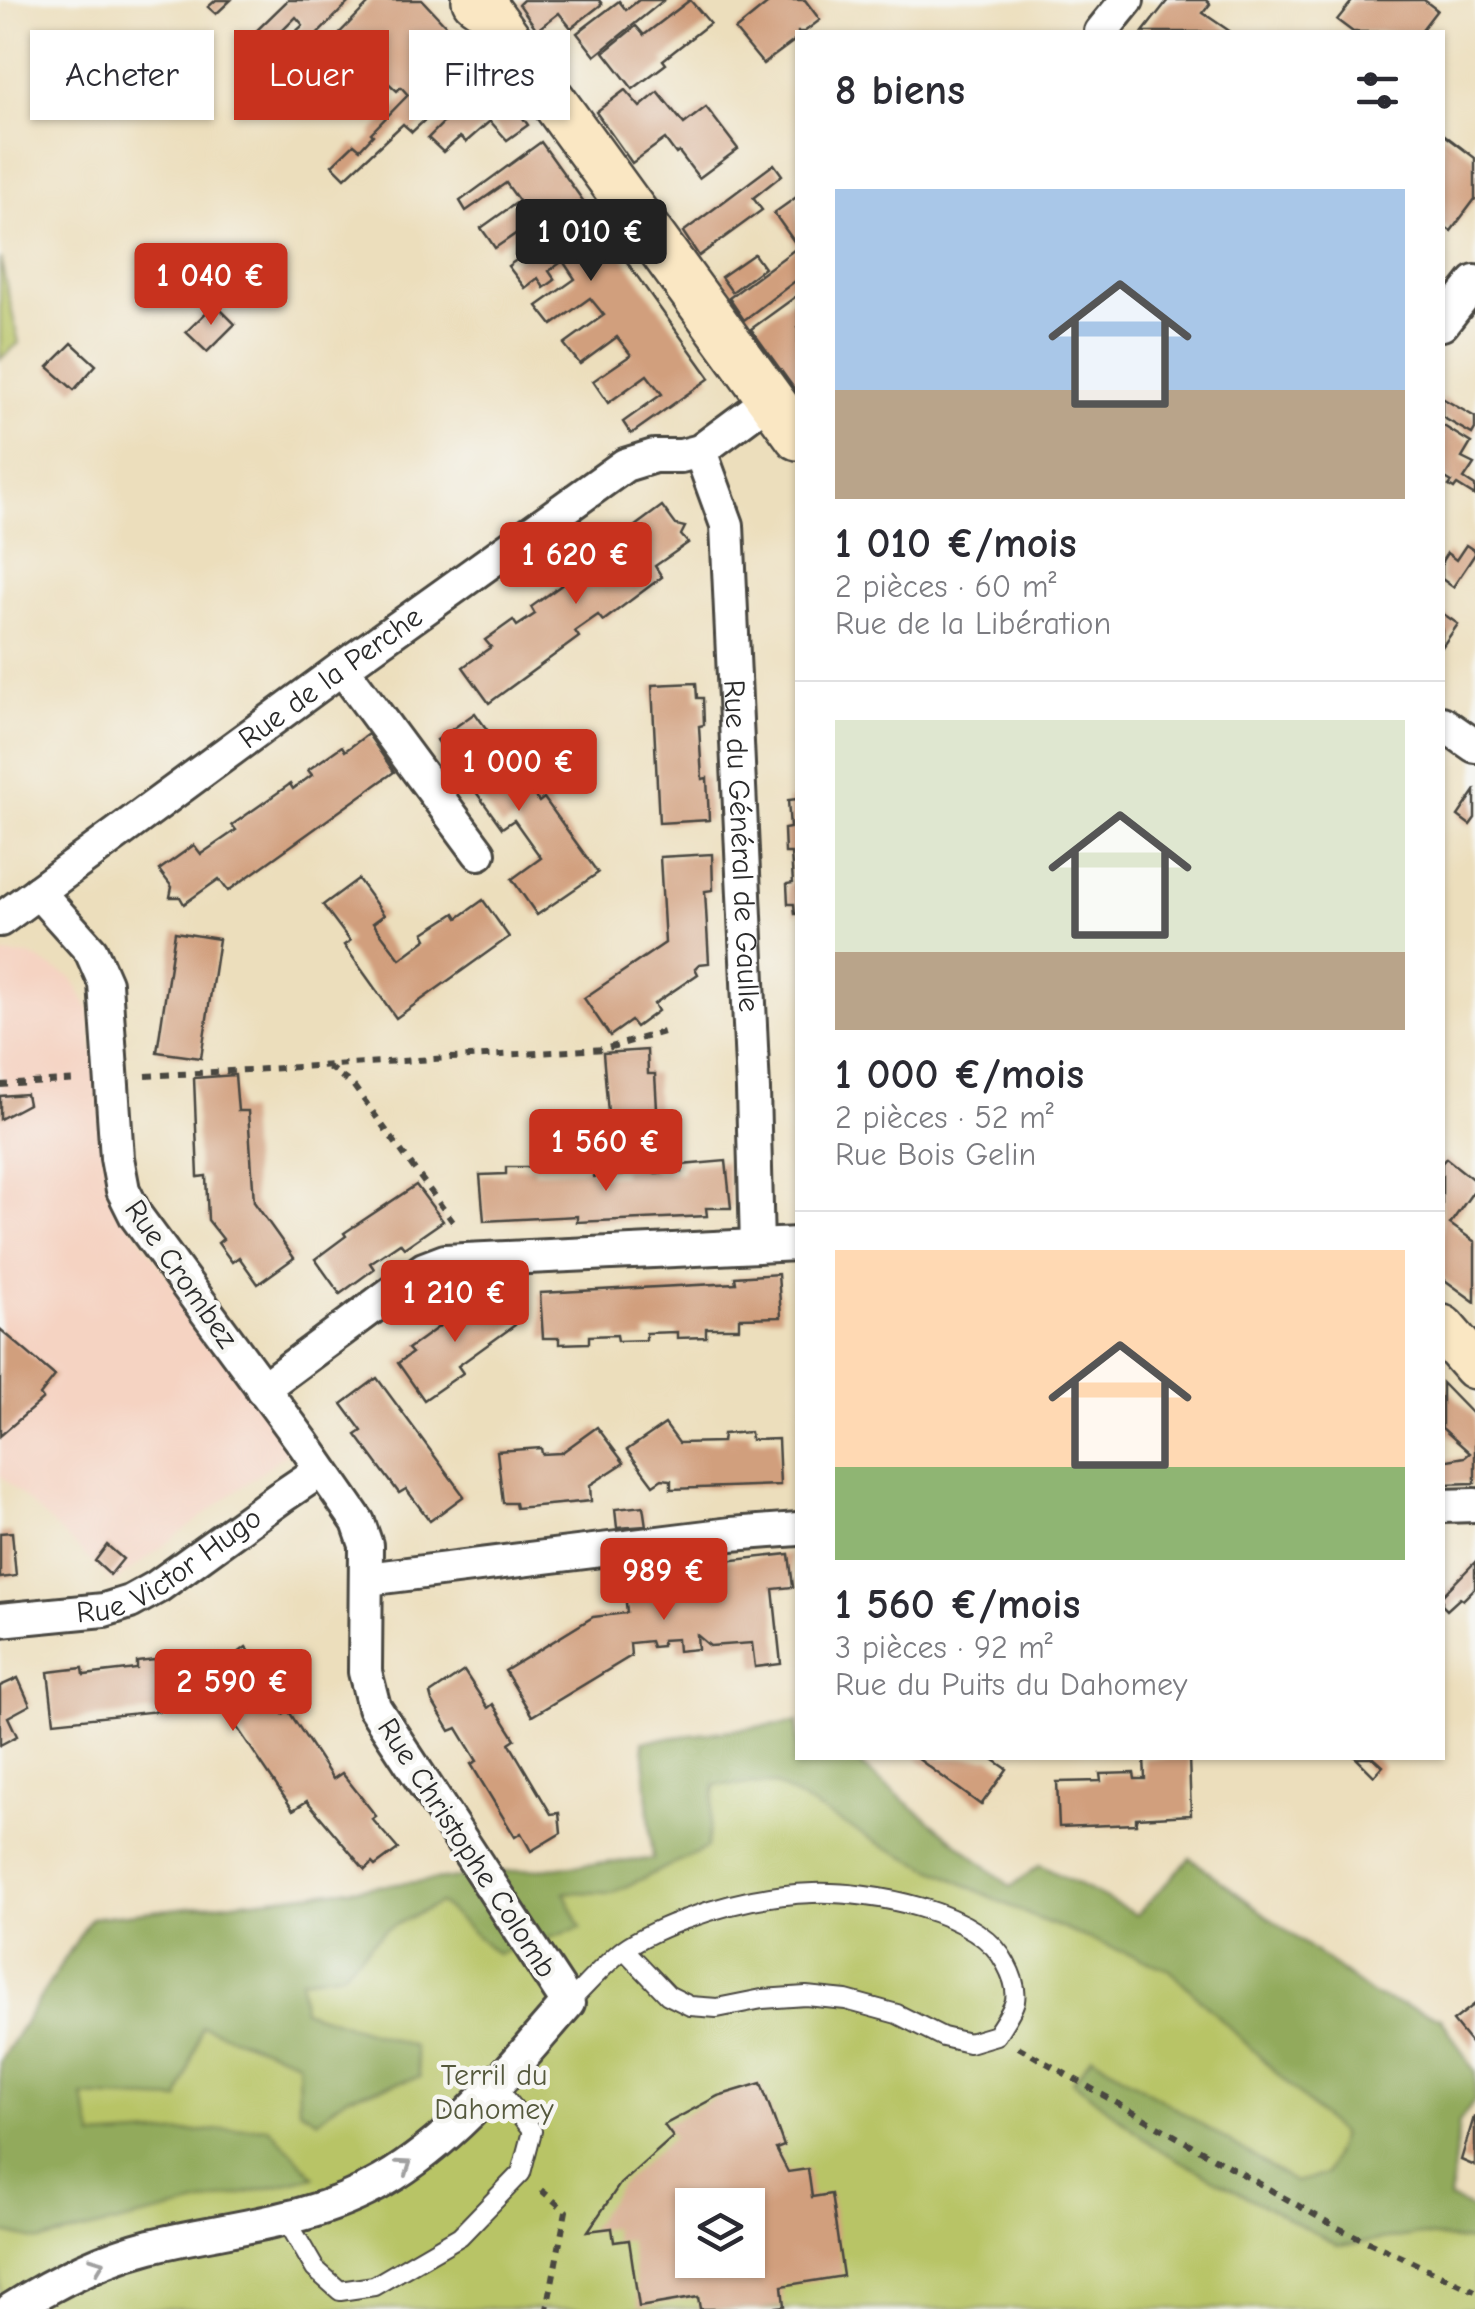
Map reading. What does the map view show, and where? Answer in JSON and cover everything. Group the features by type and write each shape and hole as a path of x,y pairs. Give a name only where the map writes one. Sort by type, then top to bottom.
{"main road":[{"path":"485,2 795,432"},
{"path":"1445,1331 1475,1366"}],"street":[{"path":"1103,30 1127,0"},
{"path":"1445,320 1475,282"},
{"path":"700,452 770,398"},
{"name":"Rue de la Perche","path":"0,920 625,465 654,456 700,452"},
{"name":"Rue du Général de Gaulle","path":"700,452 727,525 756,1246"},
{"path":"342,668 479,852"},
{"path":"1445,724 1475,746"},
{"name":"Rue Crombez","path":"38,892 90,952 105,983 117,1158 123,1190 136,1216 358,1522 366,1546 367,1579"},
{"path":"262,1389 424,1269 444,1261 795,1244"},
{"name":"Rue Victor Hugo","path":"0,1620 104,1610 130,1602 157,1587 321,1470"},
{"path":"1445,1506 1475,1505"},
{"path":"367,1579 795,1528"},
{"name":"Rue Christophe Colomb","path":"12,2309 51,2284 148,2246 286,2219 382,2182 436,2144 496,2086 568,2003 374,1706 365,1672 367,1579"}],"lane":[{"path":"568,2003 624,1949 684,1919 748,1901 808,1892 850,1892 896,1900 970,1927 990,1941 1003,1958 1013,1978 1015,2001 996,2035 969,2043 943,2037 897,2014 846,2000 806,1996 717,2008 690,2006 668,1994 624,1949"},
{"path":"286,2219 315,2269 340,2291 374,2286 460,2236 521,2173 532,2132 496,2086"}],"path":[{"path":"0,1086 604,1048 670,1030"},
{"path":"328,1066 353,1084 454,1222 470,1259"},
{"path":"996,2035 1336,2226 1475,2291"},
{"path":"521,2173 566,2211 546,2309"}],"shaded area":[{"path":"0,954 31,956 72,978 89,1009 109,1194 292,1449 114,1583 0,1475"}],"green space":[{"path":"0,258 19,343 0,359"},
{"name":"Terril du Dahomey","path":"795,1722 795,1760 854,1760 1011,1887 1040,1865 1137,1915 1190,1858 1374,1996 1441,2018 1475,2072 1475,2100 1459,2122 1450,2199 1475,2210 1475,2309 0,2309 0,2061 91,1918 653,1859 643,1741"},
{"path":"795,1722 795,1760 854,1760 1011,1887 1040,1865 1137,1915 1190,1858 1374,1996 1441,2018 1475,2072 1475,2100 1459,2122 1450,2199 1475,2210 1475,2241 1415,2235 1339,2246 1155,2147 1073,2081 1092,2056 1294,2182 1326,2175 1341,2135 1170,1970 1033,1917 879,1844 774,1784 715,1785 707,1848 612,1893 564,1892 581,1928 497,1954 440,1903 385,1930 342,1973 301,1979 303,2010 413,2046 420,2077 346,2097 318,2120 299,2109 298,2061 202,2026 179,2100 83,2096 94,2138 268,2127 315,2177 40,2241 0,2232 0,2061 91,1918 653,1859 643,1741"}],"building":[{"path":"216,0 231,0 216,14 208,7"},
{"path":"288,0 351,0 322,30 298,30 303,25 296,17 283,30 257,30"},
{"path":"372,0 422,0 450,30 409,30 409,120 425,120 412,132 403,124 345,178 332,165 354,144 360,149 408,95 401,87 397,91 389,84 389,30 343,30"},
{"path":"523,0 599,0 602,4 571,28 559,13 537,30 519,4"},
{"path":"639,0 664,0 595,56 577,33 619,1 626,10"},
{"path":"690,0 710,23 633,89 604,52 636,26 644,35"},
{"path":"772,0 805,0 820,20 807,30 795,30 795,40 763,64 735,30"},
{"path":"1168,0 1206,0 1210,4 1203,13 1228,30 1145,30"},
{"path":"1353,0 1424,0 1437,10 1422,30 1350,30 1337,20"},
{"path":"625,90 640,107 658,92 684,124 706,107 738,149 699,178 665,139 632,163 596,112"},
{"path":"446,120 524,120 528,125 507,140 490,121 466,142 460,137 443,152 428,138"},
{"path":"1445,135 1475,158 1475,199 1451,231 1445,227"},
{"path":"541,142 710,378 631,434 623,422 662,394 647,375 608,403 593,381 631,355 617,337 580,364 564,344 604,315 590,298 552,325 537,306 575,279 563,261 549,271 555,280 544,288 538,278 525,288 508,266 546,239 533,222 495,248 481,228 519,201 506,183 466,211 460,201"},
{"path":"774,164 782,175 753,198 762,210 699,256 683,232"},
{"path":"795,198 795,243 774,213"},
{"path":"795,249 795,281 744,320 729,298"},
{"path":"754,254 764,268 732,292 721,277"},
{"path":"795,297 795,390 751,329"},
{"path":"215,304 235,324 207,352 186,332"},
{"path":"72,343 96,365 74,390 48,367"},
{"path":"1445,400 1475,417 1472,434 1445,419"},
{"path":"1445,427 1471,443 1462,458 1474,464 1464,479 1475,486 1475,496 1457,485 1454,489 1449,486 1452,482 1445,478"},
{"path":"662,506 676,525 685,527 681,535 688,543 655,566 662,577 603,621 598,615 575,631 579,637 489,703 463,667 491,647 485,640 513,620 517,626 535,614 531,607 588,566 593,573 635,542 627,532"},
{"path":"1466,545 1475,551 1453,587 1445,581 1445,556 1447,553 1456,560"},
{"path":"1445,615 1458,624 1445,643"},
{"path":"696,683 697,698 703,698 704,725 699,726 709,820 659,823 652,685"},
{"path":"475,713 539,802 544,798 598,873 537,915 512,879 541,858 514,820 502,828 458,767 452,772 440,756 445,751 437,740"},
{"path":"368,734 394,772 228,891 219,879 184,904 180,897 170,897 172,887 159,870 194,845 201,854 236,830 232,825 290,784 293,789 312,775 308,770 342,746 345,751"},
{"path":"1475,791 1475,818 1470,825 1458,816"},
{"path":"795,799 795,914 794,904 788,904 787,884 793,883 791,853 785,853 784,829 790,828 788,800"},
{"path":"712,854 713,890 705,891 709,963 699,964 695,968 698,974 654,1004 658,1011 636,1027 631,1021 610,1036 584,998 665,943 660,857"},
{"path":"358,879 384,915 373,923 400,959 427,939 424,933 455,913 458,918 483,900 509,937 396,1018 344,945 350,941 323,905"},
{"path":"175,932 219,939 201,1058 157,1052"},
{"path":"647,1050 648,1074 655,1074 657,1109 608,1113 603,1053"},
{"path":"235,1075 238,1111 248,1111 254,1202 294,1258 258,1284 239,1257 232,1262 218,1243 223,1239 208,1220 206,1176 198,1177 194,1078"},
{"path":"26,1094 28,1104 0,1119 0,1096"},
{"path":"1445,1159 1475,1181 1475,1189 1450,1224 1475,1242 1475,1302 1445,1280"},
{"path":"726,1161 731,1208 706,1208 707,1216 577,1222 577,1216 484,1221 480,1175 506,1174 506,1167 534,1167 535,1172 594,1169 594,1177 623,1175 623,1168 654,1165 654,1173 682,1172 682,1165"},
{"path":"416,1185 443,1221 404,1248 400,1243 370,1263 374,1269 340,1294 315,1259 346,1236 344,1233"},
{"path":"778,1274 781,1317 739,1318 739,1328 706,1328 706,1337 677,1338 677,1332 646,1333 646,1340 589,1336 589,1343 559,1344 559,1338 543,1338 540,1293 736,1283 735,1277"},
{"path":"490,1290 515,1325 458,1366 463,1373 424,1400 398,1363 412,1353 408,1349"},
{"path":"0,1329 55,1376 40,1395 43,1399 0,1436"},
{"path":"377,1378 464,1496 430,1521 406,1489 399,1493 356,1435 362,1431 342,1404"},
{"path":"1445,1386 1475,1417 1475,1483 1445,1484 1445,1460 1470,1453 1445,1431"},
{"path":"665,1424 679,1443 722,1442 723,1434 750,1432 751,1440 778,1439 780,1485 671,1489 671,1480 662,1479 653,1485 627,1450"},
{"path":"597,1427 624,1463 590,1485 591,1501 516,1508 515,1503 503,1503 497,1451 541,1448 542,1454 561,1453"},
{"path":"643,1506 646,1526 617,1528 615,1509"},
{"path":"12,1532 16,1576 0,1578 0,1533"},
{"path":"107,1545 123,1559 110,1575 95,1561"},
{"path":"789,1554 793,1587 773,1589 781,1664 755,1667 752,1643 710,1646 697,1635 698,1649 678,1651 677,1639 662,1640 662,1646 652,1647 650,1641 630,1643 631,1656 532,1716 505,1671 593,1617 627,1613 623,1572"},
{"path":"1475,1562 1475,1588 1447,1610 1445,1593"},
{"path":"246,1647 275,1692 269,1695 283,1714 288,1710 333,1779 342,1773 376,1816 372,1819 398,1849 375,1866 372,1863 365,1870 307,1801 293,1810 207,1683 194,1691 197,1707 54,1722 48,1672 83,1668 84,1675 137,1669 137,1662 173,1658 174,1671 211,1666 218,1673 233,1664 230,1659"},
{"path":"464,1671 488,1708 493,1704 515,1739 509,1743 551,1814 559,1813 561,1833 531,1851 521,1833 515,1837 471,1764 477,1761 457,1728 450,1731 432,1701 430,1694"},
{"path":"18,1678 30,1705 8,1717 17,1736 0,1745 0,1686"},
{"path":"920,1760 994,1760 1007,1769 981,1805"},
{"path":"1144,1760 1189,1760 1191,1815 1136,1818 1136,1824 1059,1827 1057,1782 1101,1781 1100,1774 1134,1773 1135,1779 1145,1779"},
{"path":"1358,1760 1376,1760 1383,1766 1374,1776"},
{"path":"1475,2004 1475,2048 1453,2021"},
{"path":"761,2083 784,2146 776,2149 788,2172 808,2169 812,2197 831,2194 843,2276 782,2286 784,2306 700,2309 698,2297 639,2307 629,2240 614,2242 612,2228 588,2231 620,2184 673,2137 664,2125 718,2096"},
{"path":"1475,2117 1475,2166 1461,2160"}]}
